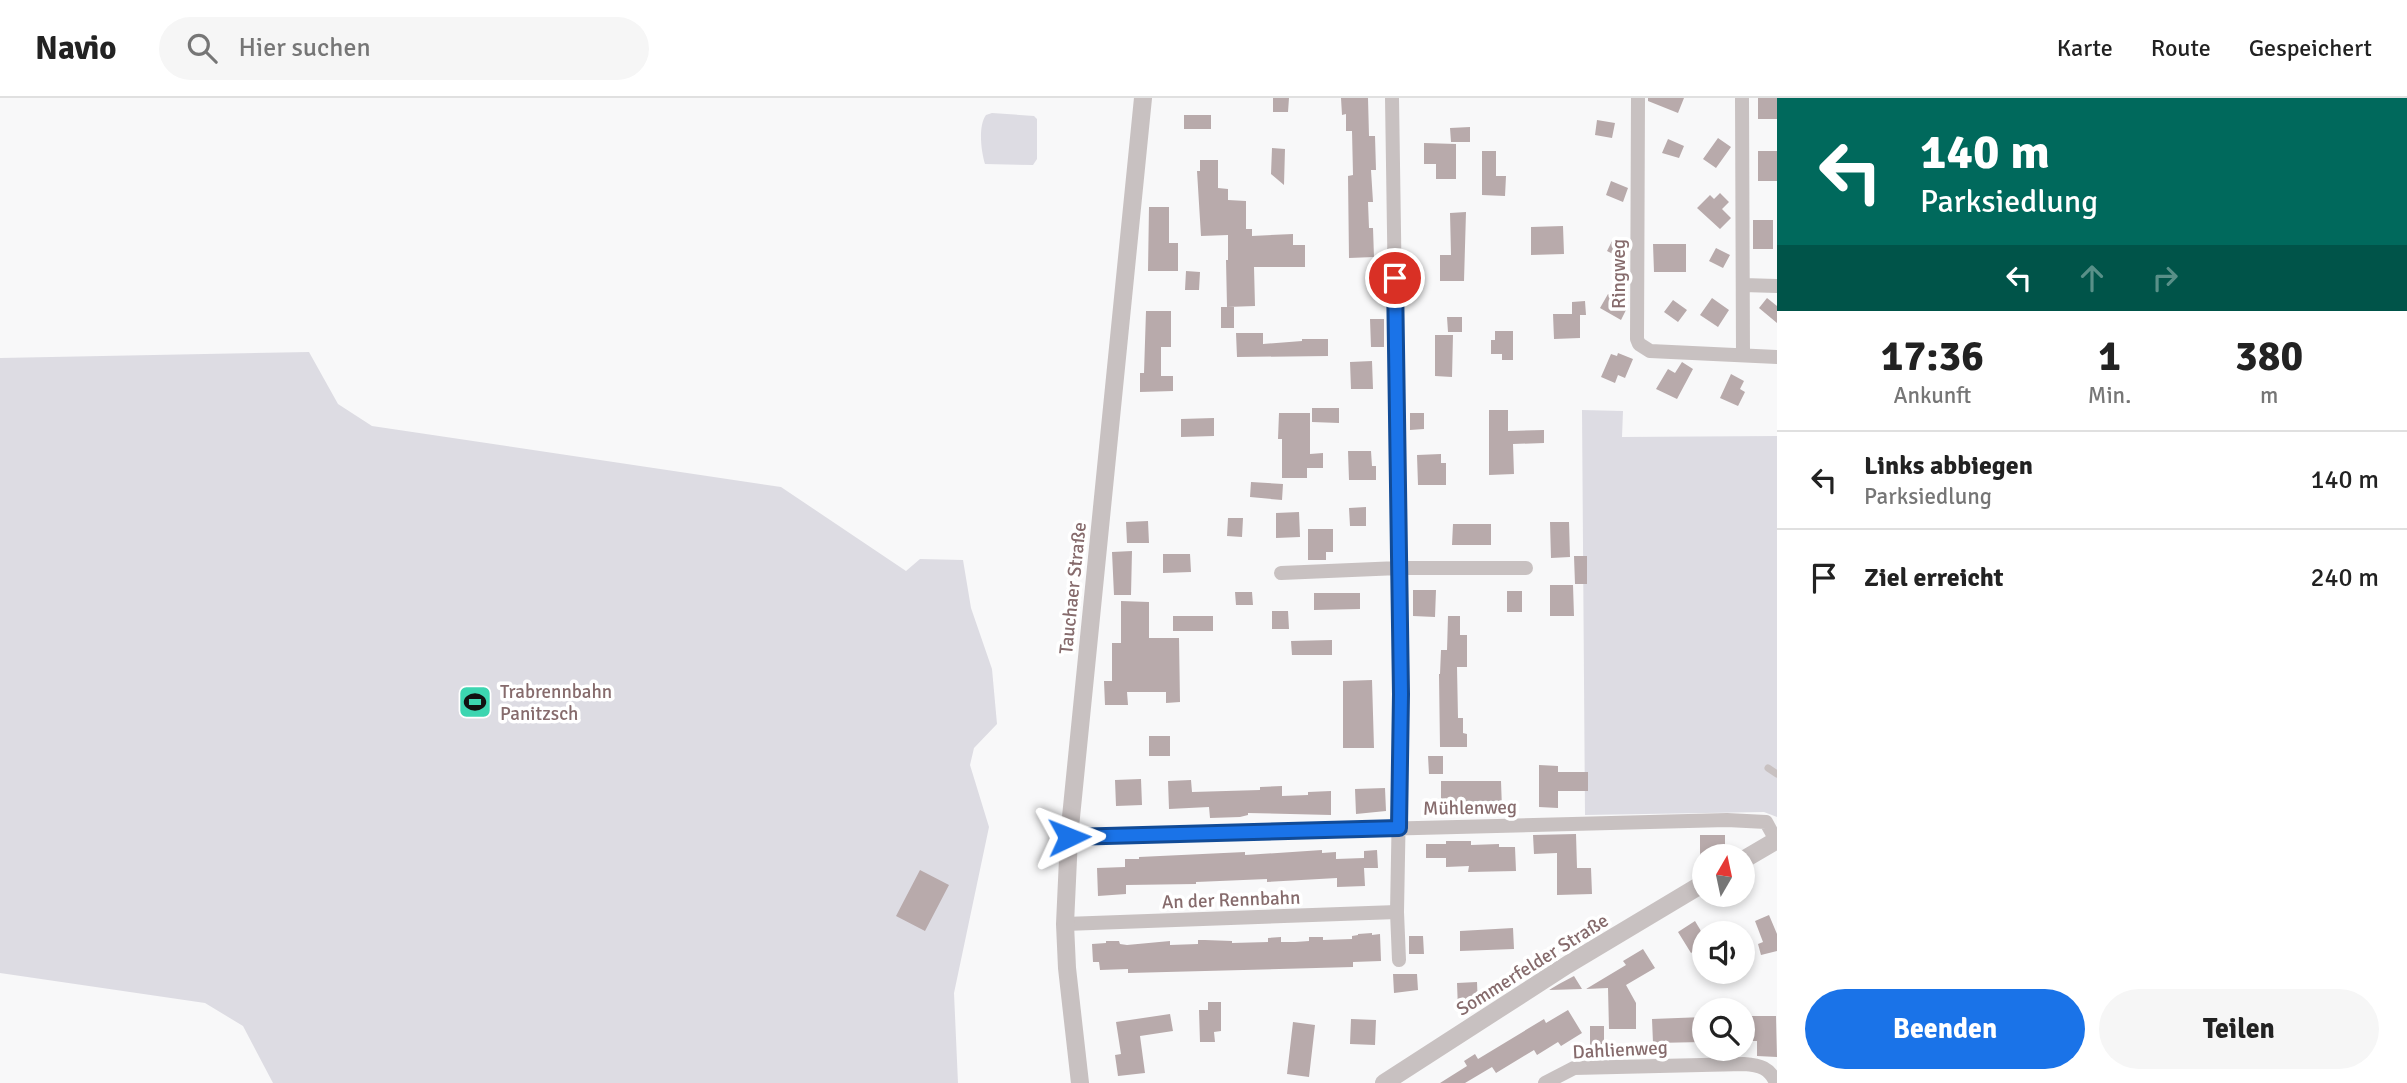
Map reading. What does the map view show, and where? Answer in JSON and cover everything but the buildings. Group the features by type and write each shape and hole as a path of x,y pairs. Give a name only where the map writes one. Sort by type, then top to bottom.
{"street":[{"name":"Tauchaer Straße","path":"1080,1083 1070,1005 1065,924 1069,837 1143,98"},
{"path":"1392,98 1401,694 1399,960"},
{"name":"Ringweg","path":"1638,98 1639,344 1650,351 1777,357"},
{"path":"1742,98 1743,355"},
{"path":"1743,285 1777,286"},
{"path":"1281,573 1399,568 1525,568"},
{"name":"Mühlenweg","path":"1069,837 1727,820 1766,822 1777,840"},
{"path":"1755,853 1777,840"},
{"name":"Sommerfelder Straße","path":"1384,1083 1567,965 1692,890"},
{"name":"An der Rennbahn","path":"1065,924 1398,912"},
{"name":"Dahlienweg","path":"1545,1083 1574,1068 1745,1064 1764,1067 1776,1083"}],"lane":[{"path":"1768,768 1777,774"}],"shaded area":[{"path":"992,113 1034,116 1037,119 1037,159 1033,165 985,164 981,132 983,120 986,115"},
{"name":"Trabrennbahn Panitzsch","path":"309,352 338,404 372,426 781,487 906,571 920,559 963,560 971,608 992,669 997,724 974,748 970,765 989,827 954,993 958,1083 273,1083 243,1026 205,1003 0,973 0,358"},
{"path":"1582,410 1623,411 1622,437 1777,436 1777,817 1764,812 1585,815"}],"place":[{"name":"Trabrennbahn Panitzsch","path":"475,702"}],"route":[{"path":"1069,837 1399,828 1401,694 1395,278"}]}
